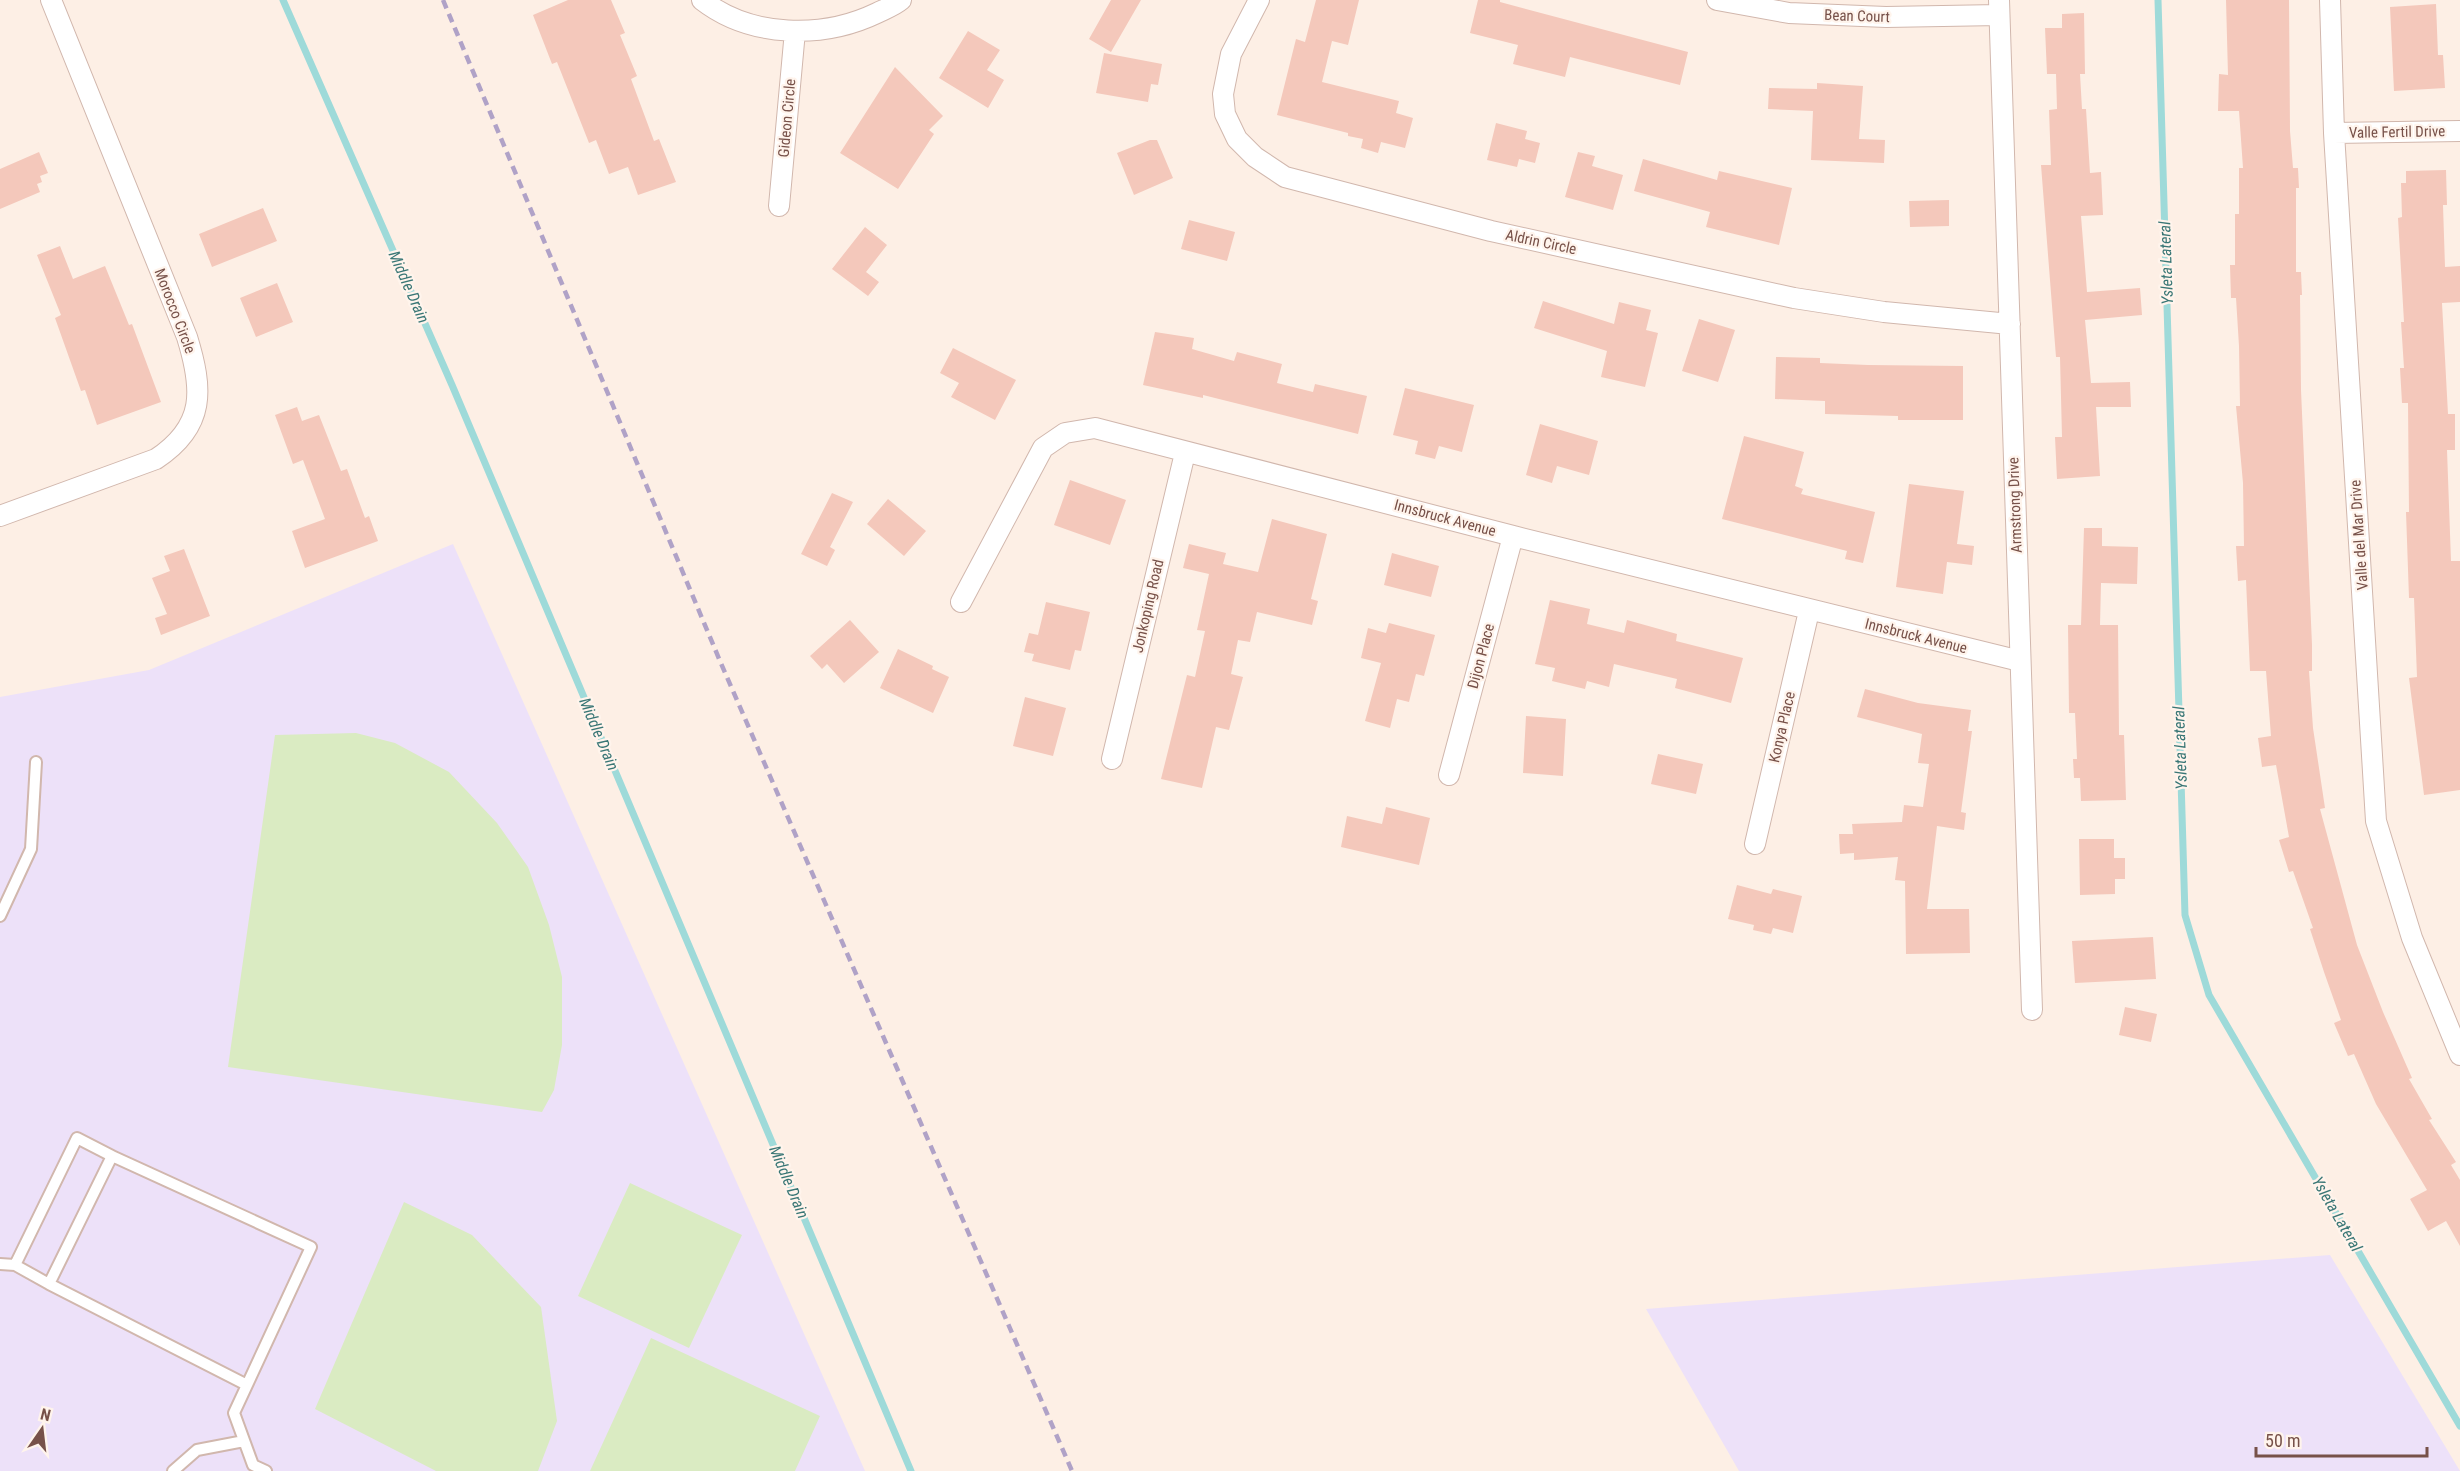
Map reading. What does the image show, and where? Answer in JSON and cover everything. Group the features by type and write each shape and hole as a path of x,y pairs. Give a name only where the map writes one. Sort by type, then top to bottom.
{"street":[{"name":"Morocco Circle","path":"0,516 156,459 172,448 185,434 195,414 199,390 196,367 187,337 51,0"},
{"path":"702,0 722,13 743,21 774,30 795,31 833,28 856,23 901,0"},
{"name":"Aldrin Circle","path":"1259,0 1231,54 1223,94 1226,114 1237,139 1255,157 1286,177 1491,231 1794,298 1884,312 2010,324"},
{"name":"Bean Court","path":"1717,0 1789,13 1886,17 1999,7"},
{"name":"Valle del Mar Drive","path":"2330,0 2334,133 2376,820 2412,938 2460,1055"},
{"name":"Armstrong Drive","path":"1999,7 2032,1010"},
{"name":"Gideon Circle","path":"779,206 795,31"},
{"name":"Valle Fertil Drive","path":"2334,133 2460,131"},
{"name":"Innsbruck Avenue","path":"961,602 1034,462 1054,438 1077,430 1095,428 1185,453 1809,611 2020,661"},
{"name":"Jonkoping Road","path":"1112,759 1185,453"},
{"name":"Dijon Place","path":"1449,775 1513,536"},
{"name":"Konya Place","path":"1755,844 1809,611"}],"lane":[{"path":"0,916 31,849 36,762"},
{"path":"15,1266 77,1138 311,1247 234,1413 253,1465 266,1471"},
{"path":"49,1284 112,1156"},
{"path":"0,1264 15,1266 247,1385"},
{"path":"173,1471 197,1450 244,1441"}],"shaded area":[{"path":"453,544 865,1471 0,1471 0,697 149,670"},
{"path":"2330,1255 2460,1471 1739,1471 1646,1309"}],"green space":[{"path":"356,733 395,743 449,772 497,823 528,867 549,925 562,977 562,1045 554,1090 542,1112 228,1067 275,735"},
{"path":"630,1183 742,1235 689,1348 578,1296"},
{"path":"404,1202 472,1235 541,1307 557,1421 538,1471 436,1471 315,1409"},
{"path":"651,1338 820,1416 795,1471 590,1471"}],"building":[{"path":"568,0 611,0 625,33 620,35 637,76 631,79 654,141 659,139 676,182 638,195 628,167 609,174 596,140 589,143 557,62 552,64 533,15"},
{"path":"1111,0 1141,0 1111,52 1089,39"},
{"path":"1316,0 1359,0 1348,45 1332,41 1322,82 1399,101 1396,113 1413,118 1405,148 1381,142 1378,153 1361,148 1363,139 1348,136 1348,133 1277,115 1296,39 1305,42"},
{"path":"1478,0 1500,0 1500,2 1688,52 1680,85 1570,57 1565,77 1513,64 1518,45 1470,33"},
{"path":"2226,0 2289,0 2290,131 2293,168 2298,168 2299,188 2296,188 2296,272 2301,272 2302,295 2300,295 2301,390 2312,645 2312,671 2309,671 2313,728 2325,808 2320,809 2357,945 2412,1078 2409,1079 2432,1119 2429,1120 2456,1162 2451,1165 2460,1180 2460,1246 2446,1221 2428,1231 2410,1199 2427,1190 2376,1104 2354,1054 2348,1056 2334,1023 2341,1020 2310,929 2313,928 2293,871 2289,872 2279,840 2289,837 2276,765 2262,767 2258,738 2271,736 2266,671 2250,671 2246,580 2238,581 2236,546 2244,546 2243,483 2236,406 2240,406 2239,346 2236,298 2231,298 2230,265 2235,265 2235,214 2239,214 2239,168 2243,168 2239,111 2218,111 2219,74 2228,75"},
{"path":"2436,4 2438,55 2443,55 2445,88 2394,91 2390,7"},
{"path":"2084,13 2085,74 2080,74 2082,109 2086,109 2090,173 2101,172 2103,215 2081,216 2087,292 2140,288 2142,315 2085,320 2091,383 2130,382 2131,407 2096,407 2100,476 2057,479 2055,437 2062,437 2060,357 2056,357 2041,165 2051,165 2049,110 2057,109 2056,74 2047,74 2045,28 2062,28 2062,14"},
{"path":"968,31 1000,50 987,70 1004,80 988,108 939,78"},
{"path":"1104,53 1162,64 1158,85 1151,84 1148,102 1096,93"},
{"path":"895,67 943,116 929,130 934,134 898,189 840,153"},
{"path":"1817,83 1863,86 1859,139 1885,140 1884,163 1811,160 1813,111 1768,109 1769,88 1817,89"},
{"path":"1496,123 1527,131 1525,139 1540,143 1535,163 1519,159 1517,167 1487,160"},
{"path":"1150,140 1157,140 1173,178 1134,195 1117,153"},
{"path":"39,152 48,173 40,176 42,182 37,184 40,192 0,209 0,169"},
{"path":"1578,152 1595,156 1592,166 1623,175 1613,210 1565,197"},
{"path":"1643,159 1717,180 1719,171 1792,188 1779,245 1706,227 1710,212 1634,191"},
{"path":"2446,170 2447,205 2443,205 2445,267 2460,266 2460,302 2442,303 2448,414 2455,414 2455,450 2447,450 2451,561 2460,561 2460,790 2424,795 2409,678 2417,677 2414,598 2409,598 2406,512 2409,512 2408,403 2402,403 2400,368 2404,368 2401,322 2404,322 2398,218 2402,217 2401,183 2406,183 2406,171"},
{"path":"1949,200 1949,226 1910,227 1909,201"},
{"path":"263,208 277,241 212,267 199,234"},
{"path":"1189,220 1235,232 1227,261 1181,249"},
{"path":"865,227 887,245 866,272 879,282 868,296 832,269"},
{"path":"60,246 73,279 105,266 129,325 132,324 161,402 97,425 85,390 81,391 55,318 61,315 37,255"},
{"path":"277,283 293,322 256,337 240,298"},
{"path":"1543,301 1614,324 1619,302 1651,310 1646,330 1658,333 1645,387 1601,377 1607,351 1534,328"},
{"path":"1699,319 1735,330 1718,382 1682,371"},
{"path":"1155,332 1194,338 1192,349 1234,361 1237,352 1282,364 1277,383 1313,392 1315,384 1367,396 1358,434 1203,395 1203,398 1143,385"},
{"path":"953,348 1016,380 995,420 951,397 959,383 940,373"},
{"path":"1776,357 1820,358 1820,363 1963,366 1963,420 1898,420 1898,416 1825,414 1825,401 1775,399"},
{"path":"1405,388 1474,405 1462,452 1439,446 1435,459 1415,454 1418,441 1393,435"},
{"path":"297,407 302,421 319,415 341,471 347,469 365,518 369,516 378,541 305,568 292,531 325,519 303,460 293,464 275,415"},
{"path":"1540,424 1598,441 1589,475 1557,466 1552,483 1526,475"},
{"path":"1744,436 1804,452 1795,486 1803,489 1801,494 1875,512 1863,563 1845,559 1847,551 1722,519"},
{"path":"1070,480 1126,500 1110,545 1054,525"},
{"path":"1909,484 1964,491 1957,544 1974,546 1972,565 1947,562 1943,594 1896,587"},
{"path":"832,493 853,502 830,547 835,550 827,566 801,554"},
{"path":"888,499 926,531 904,556 867,524"},
{"path":"1272,519 1327,534 1311,599 1318,601 1312,625 1257,612 1250,642 1238,640 1231,674 1243,677 1229,730 1216,727 1202,788 1161,779 1187,675 1195,677 1205,631 1197,630 1209,574 1183,568 1189,544 1226,553 1223,564 1258,572"},
{"path":"2084,528 2102,528 2102,546 2138,547 2137,584 2101,583 2100,625 2118,625 2119,735 2124,735 2126,800 2081,801 2080,778 2074,778 2073,759 2077,759 2075,713 2069,713 2068,625 2081,625"},
{"path":"184,549 210,616 161,635 155,618 167,614 152,578 170,571 164,556"},
{"path":"1392,553 1439,566 1431,597 1384,585"},
{"path":"1550,600 1590,609 1587,624 1624,633 1627,620 1677,634 1676,641 1743,658 1731,703 1675,688 1677,679 1614,664 1609,687 1587,681 1585,689 1552,681 1555,668 1535,664"},
{"path":"1046,602 1090,612 1081,651 1075,650 1070,670 1032,661 1034,654 1024,652 1029,633 1038,635"},
{"path":"850,620 879,652 844,683 827,664 822,669 810,656"},
{"path":"1389,623 1435,635 1424,676 1416,674 1409,702 1397,699 1390,728 1365,721 1381,663 1361,658 1368,628 1386,633"},
{"path":"898,649 933,666 932,669 949,677 933,713 880,688"},
{"path":"1865,689 1918,703 1971,710 1968,731 1972,731 1961,812 1966,813 1964,830 1937,826 1927,909 1969,909 1970,953 1906,954 1905,881 1895,880 1898,857 1854,860 1854,853 1840,854 1839,834 1853,834 1852,824 1902,822 1904,805 1923,807 1929,764 1918,763 1922,734 1857,717"},
{"path":"1025,697 1066,708 1053,756 1013,746"},
{"path":"1526,716 1566,719 1563,776 1523,773"},
{"path":"1658,754 1703,764 1696,794 1651,784"},
{"path":"1386,807 1430,818 1419,865 1341,847 1347,816 1382,824"},
{"path":"2079,839 2114,839 2114,858 2125,858 2125,879 2115,879 2115,894 2080,895"},
{"path":"1737,885 1771,894 1773,889 1802,896 1793,933 1773,928 1771,934 1753,930 1754,925 1728,919"},
{"path":"2153,937 2156,979 2075,983 2072,941"},
{"path":"2125,1007 2157,1014 2151,1042 2119,1035"}],"waterway":[{"name":"Middle Drain","path":"283,0 452,385 911,1471"},
{"name":"Ysleta Lateral","path":"2158,0 2185,915 2209,995 2460,1426"}],"railway":[{"path":"443,0 720,661 1072,1471"}]}
